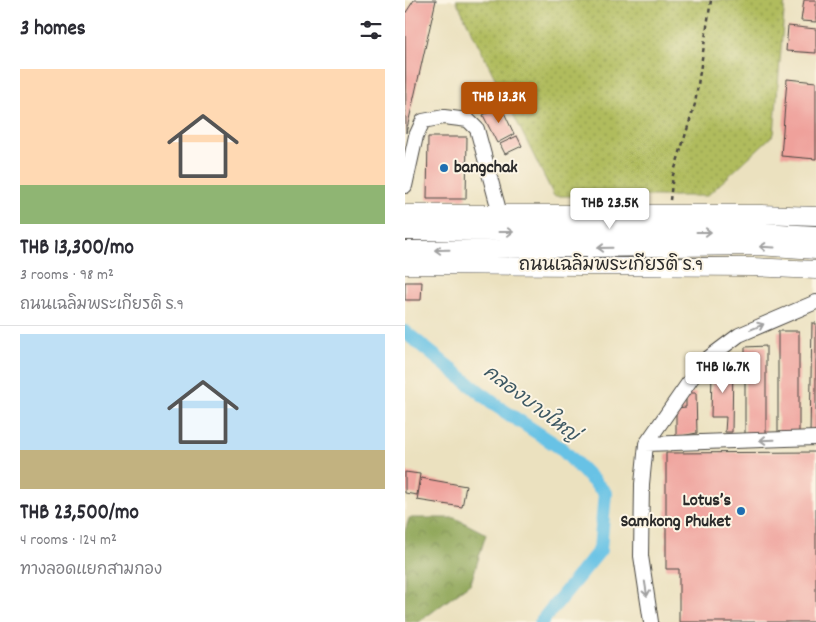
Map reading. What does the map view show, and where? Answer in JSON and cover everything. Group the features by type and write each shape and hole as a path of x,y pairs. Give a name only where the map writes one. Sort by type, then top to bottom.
{"main road":[{"path":"405,214 816,216"},
{"path":"405,231 761,232 816,235"},
{"path":"405,250 757,246 816,250"},
{"name":"ถนนเฉลิมพระเกียรติ ร.9","path":"405,265 732,267 816,270"}],"lane":[{"path":"405,186 416,136 423,121 445,117 468,120 477,128 500,214"},
{"path":"651,622 641,556 642,484 647,444 703,362 739,335 816,302"},
{"path":"647,444 816,438"}],"path":[{"path":"669,214 673,175 695,104 711,0"}],"green space":[{"path":"456,0 785,0 774,134 707,196 554,196"},
{"path":"409,518 455,518 486,534 471,583 419,622 405,622 405,531"}],"building":[{"path":"414,0 436,0 406,133 405,14"},
{"path":"804,0 816,0 816,22 801,21"},
{"path":"788,26 816,29 816,53 786,51"},
{"path":"787,79 816,82 816,159 781,156"},
{"path":"501,106 514,134 497,143 483,115"},
{"path":"517,136 522,146 505,154 500,144"},
{"path":"428,137 467,137 466,199 427,199"},
{"path":"405,282 422,282 421,300 405,300"},
{"path":"812,323 816,323 816,434 810,434"},
{"path":"778,331 799,331 799,435 778,435"},
{"path":"766,346 766,437 745,436 745,347"},
{"path":"722,360 733,360 732,432 725,432 726,417 711,417 712,370 722,370"},
{"path":"686,393 696,393 697,433 676,437 676,408 686,407"},
{"name":"Lotus’s Samkong Phuket","path":"816,452 816,622 679,622 679,569 666,569 666,453"},
{"path":"405,472 420,474 417,495 405,493"},
{"path":"421,478 466,486 462,507 417,500"}],"waterway":[{"name":"คลองบางใหญ่","path":"405,332 498,407 562,449 605,493 600,550 541,622"}],"place":[{"name":"bangchak","path":"444,168"},
{"name":"Lotus’s Samkong Phuket","path":"741,511"}]}
